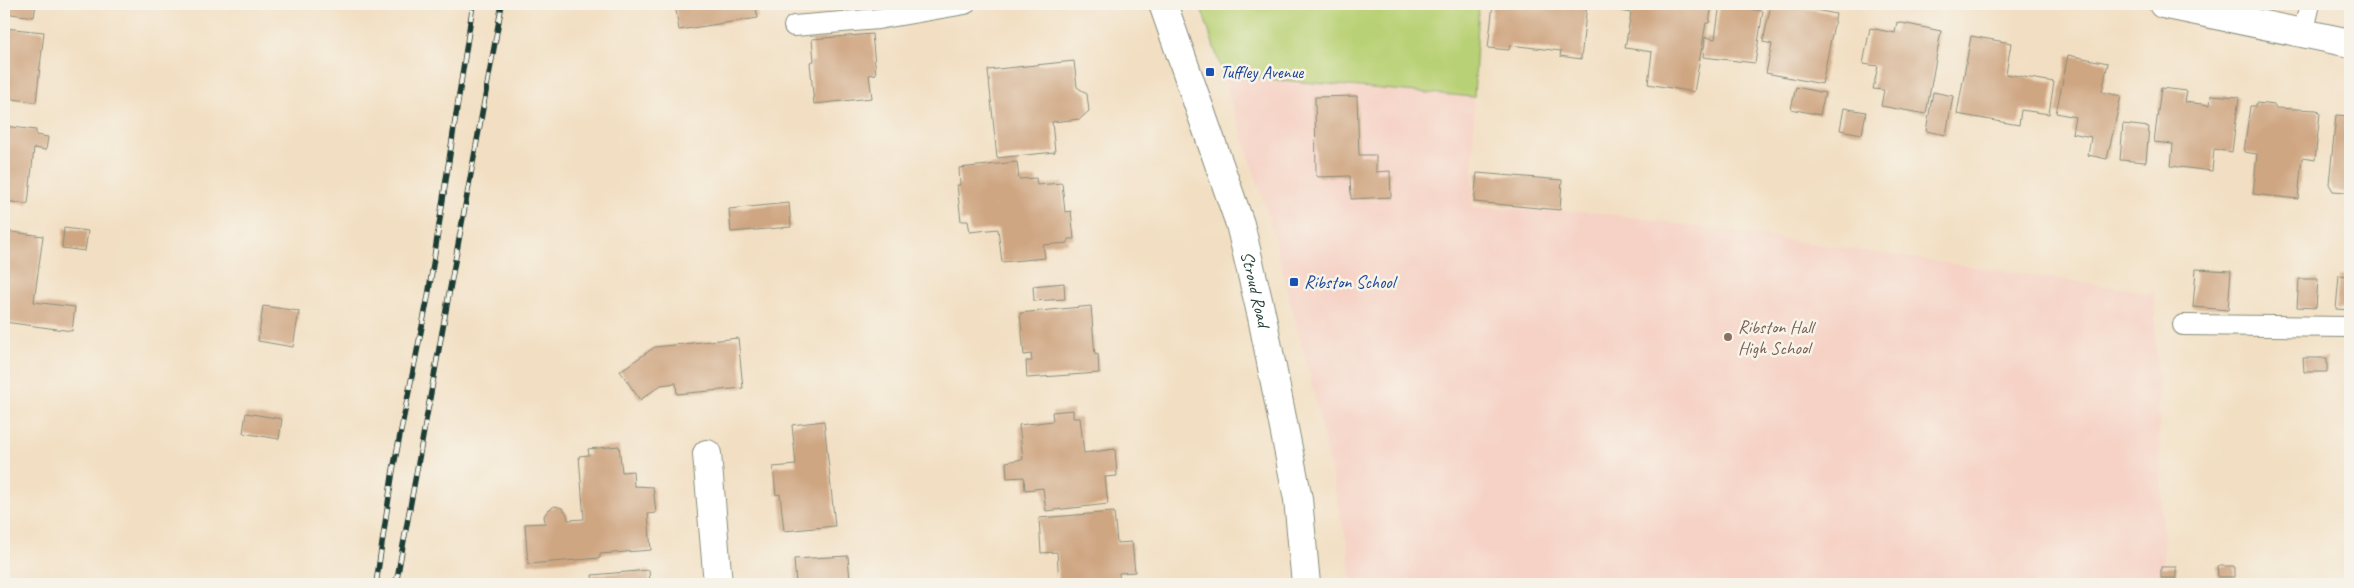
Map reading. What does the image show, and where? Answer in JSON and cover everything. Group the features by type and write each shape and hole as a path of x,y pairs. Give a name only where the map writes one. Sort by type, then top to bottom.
{"main road":[{"name":"Stroud Road","path":"1163,4 1240,224 1262,317 1298,499 1306,584"},
{"path":"2172,5 2350,43"},
{"path":"707,454 718,584"}],"lane":[{"path":"794,26 878,18 965,4"},
{"path":"2303,34 2310,4"},
{"path":"2183,325 2350,327"}],"shaded area":[{"name":"Ribston Hall High School","path":"1223,75 1474,97 1473,207 1596,212 2154,293 2165,584 1352,584 1347,544 1311,381 1268,215"}],"green space":[{"path":"1200,4 1479,4 1474,97 1223,75"}],"building":[{"path":"4,4 36,4 34,17 4,13"},
{"path":"675,4 755,4 758,18 679,30"},
{"path":"1493,4 1587,4 1581,59 1560,56 1561,51 1510,45 1509,50 1488,48"},
{"path":"1616,4 1712,4 1709,23 1706,23 1694,92 1648,84 1652,52 1625,48 1631,13 1615,10"},
{"path":"1720,4 1740,4 1740,8 1763,11 1755,63 1703,57 1705,37 1715,39"},
{"path":"1771,4 1784,4 1836,14 1822,84 1766,73 1772,44 1763,42"},
{"path":"1897,22 1941,31 1926,114 1881,106 1884,90 1873,89 1878,66 1863,64 1870,28 1895,33"},
{"path":"4,28 44,32 36,102 4,98"},
{"path":"872,34 876,74 869,75 872,98 814,104 810,62 814,61 812,39"},
{"path":"1971,36 2011,43 2006,74 2054,82 2049,114 2021,110 2019,125 1957,114"},
{"path":"2068,55 2108,63 2102,92 2121,96 2107,159 2088,155 2091,137 2072,133 2075,117 2056,113"},
{"path":"1074,61 1077,87 1087,94 1089,111 1080,119 1052,122 1055,152 997,158 988,70"},
{"path":"1796,87 1825,93 1820,115 1791,109"},
{"path":"2161,88 2187,91 2185,102 2210,105 2211,95 2239,97 2232,152 2214,149 2212,171 2171,166 2173,144 2154,142"},
{"path":"1933,92 1953,96 1946,135 1926,131"},
{"path":"1357,96 1359,155 1376,155 1376,172 1390,171 1391,197 1351,199 1350,176 1318,177 1316,174 1315,97"},
{"path":"2256,103 2275,105 2275,108 2317,110 2320,113 2315,160 2302,158 2298,199 2253,194 2257,154 2244,152 2250,106 2256,106"},
{"path":"1844,108 1866,112 1862,134 1840,130"},
{"path":"2336,115 2350,116 2350,187 2347,192 2333,191 2329,184"},
{"path":"2123,124 2149,127 2146,162 2120,160"},
{"path":"4,126 36,130 36,135 48,137 46,150 34,148 28,204 4,201"},
{"path":"1017,162 1019,179 1036,178 1037,185 1062,183 1065,212 1071,211 1074,239 1068,239 1068,243 1043,245 1045,258 1002,262 998,229 970,232 968,221 961,221 957,185 960,185 959,168"},
{"path":"1477,173 1562,180 1560,210 1474,202"},
{"path":"789,203 791,227 731,232 729,209"},
{"path":"64,228 88,231 85,251 62,248"},
{"path":"4,231 43,236 34,302 75,307 72,331 4,322"},
{"path":"2196,269 2231,271 2228,310 2193,307"},
{"path":"2339,275 2350,276 2350,310 2336,309"},
{"path":"2299,279 2318,279 2316,308 2297,307"},
{"path":"1064,283 1065,299 1034,301 1033,286"},
{"path":"263,306 299,311 293,347 258,341"},
{"path":"1091,306 1095,355 1098,354 1099,373 1027,378 1026,361 1032,361 1031,354 1024,355 1020,313"},
{"path":"738,338 743,388 677,394 676,383 661,385 640,400 620,371 655,347"},
{"path":"2303,358 2327,358 2327,372 2304,372"},
{"path":"1073,410 1073,418 1080,418 1084,453 1115,449 1117,476 1105,477 1108,504 1046,511 1043,488 1025,490 1024,477 1007,478 1006,462 1023,459 1019,425 1053,421 1052,412"},
{"path":"246,413 282,419 279,439 243,433"},
{"path":"824,421 835,526 784,531 780,494 776,495 773,467 796,465 792,425"},
{"path":"619,446 622,472 633,471 634,486 653,487 656,513 648,514 651,550 600,554 600,558 528,564 525,524 545,523 544,516 548,510 555,506 562,508 567,514 568,520 584,519 579,456 589,455 588,449"},
{"path":"1114,512 1117,543 1132,542 1135,572 1119,573 1120,584 1059,584 1057,552 1041,553 1039,518"},
{"path":"848,556 850,581 859,580 867,584 796,584 794,559"},
{"path":"2217,566 2234,566 2234,577 2218,577"},
{"path":"2161,567 2176,567 2176,578 2161,578"},
{"path":"649,570 650,584 593,584 592,575"}],"railway":[{"path":"376,584 393,470 428,297 473,4"},
{"path":"396,584 502,4"}],"place":[{"name":"Tuffley Avenue","path":"1210,72"},
{"name":"Ribston School","path":"1294,282"},
{"name":"Ribston Hall High School","path":"1728,337"}]}
